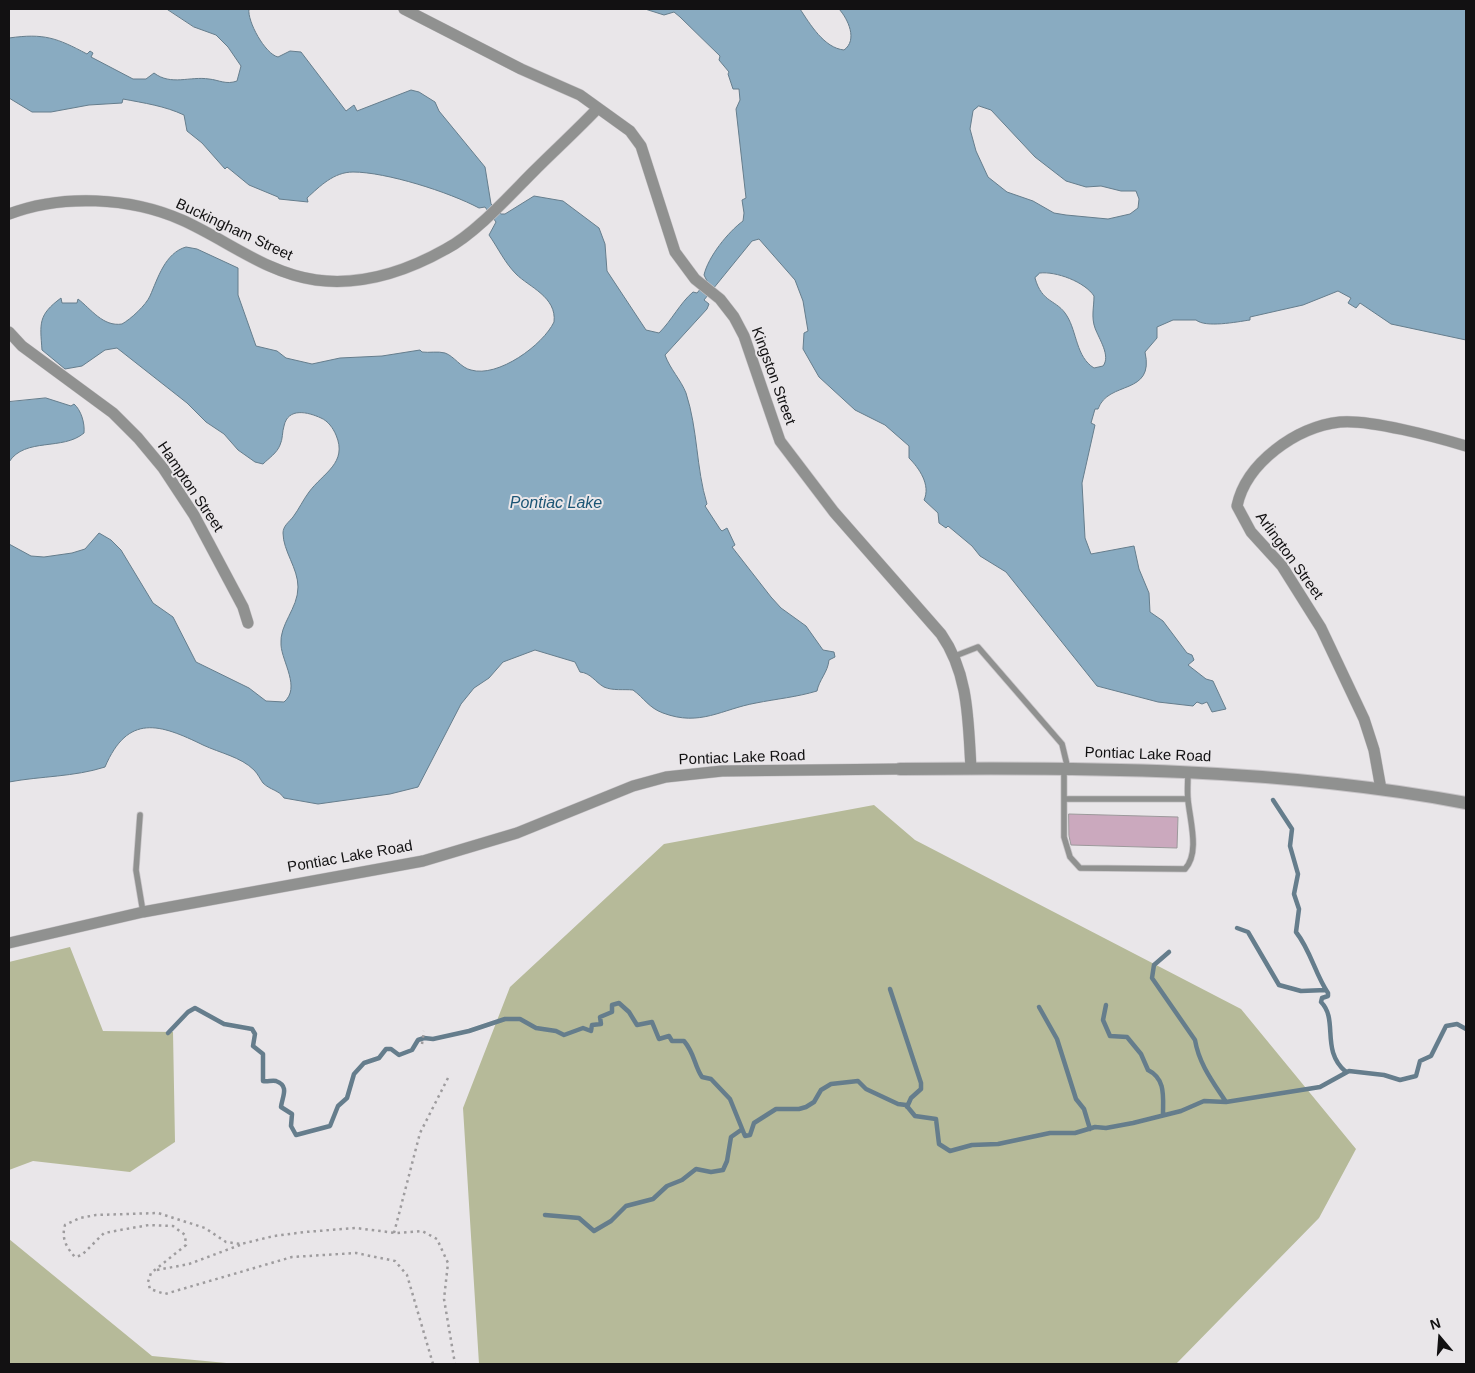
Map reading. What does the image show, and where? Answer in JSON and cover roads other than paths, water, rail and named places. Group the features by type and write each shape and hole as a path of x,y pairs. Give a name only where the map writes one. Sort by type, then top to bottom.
{"street":[{"name":"Kingston Street","path":"404,9 521,69 580,95 630,131 641,146 675,252 695,279 720,300 734,317 744,336 780,441 834,512 941,634 954,656 961,672 966,699 971,768"},
{"name":"Buckingham Street","path":"9,214 54,202 86,200 139,208 181,220 280,271 316,280 350,281 379,277 414,265 448,249 501,204 598,108"},
{"name":"Hampton Street","path":"9,332 22,346 113,414 163,468 194,515 244,607 248,623"},
{"name":"Arlington Street","path":"1381,789 1374,750 1345,675 1322,628 1282,566 1251,532 1237,506 1240,491 1254,469 1276,448 1295,437 1339,422 1363,423 1466,446"},
{"name":"Pontiac Lake Road","path":"9,943 143,912 431,858 518,832 633,786 666,777 722,771 787,772 971,768 1188,772 1381,789 1466,803"}],"lane":[{"path":"954,656 978,647 1062,744 1066,769 1064,837 1070,857 1080,868 1185,869 1191,862 1192,825 1188,799 1188,772"},
{"path":"1064,798 1188,799"},
{"path":"140,815 136,870 143,912"}],"water":[{"name":"Pontiac Lake","path":"167,9 249,9 254,29 268,50 278,57 290,51 301,52 346,111 354,105 357,111 411,90 419,92 435,102 439,111 485,167 491,204 501,214 505,214 534,196 563,201 599,228 605,244 607,271 646,330 659,333 688,296 693,292 697,293 707,281 704,275 714,253 725,238 743,221 742,200 746,198 736,109 740,100 739,89 733,89 729,72 719,60 720,56 680,17 674,12 664,15 645,9 800,9 824,40 830,45 844,50 848,46 851,35 846,18 839,9 1466,9 1466,340 1391,324 1360,303 1356,308 1348,303 1351,298 1338,291 1303,305 1250,317 1250,320 1207,324 1196,320 1173,320 1157,327 1157,338 1145,352 1146,366 1143,375 1137,382 1111,394 1103,400 1098,409 1095,409 1091,423 1095,425 1082,483 1085,538 1091,554 1134,546 1139,569 1149,593 1150,612 1163,621 1187,653 1192,655 1194,660 1188,665 1206,679 1213,681 1226,709 1212,712 1207,702 1202,704 1197,702 1193,706 1158,702 1097,686 1006,572 980,556 972,546 948,526 946,528 939,523 938,513 924,500 926,494 925,483 917,467 909,458 909,446 885,425 855,410 819,377 803,349 804,333 808,331 803,301 795,280 759,239 752,241 704,300 709,304 707,309 665,355 684,388 690,407 703,490 707,504 705,506 722,531 727,528 735,545 732,547 771,597 781,608 806,626 823,650 834,652 835,657 829,660 817,691 744,706 711,716 700,718 676,717 654,708 633,690 604,687 590,676 580,672 575,662 535,650 503,662 489,678 474,688 461,704 418,787 390,794 318,804 284,798 280,793 263,783 249,766 237,758 159,728 146,728 135,731 124,738 114,750 105,767 69,775 9,782 9,544 31,556 44,557 85,549 99,533 111,540 121,550 153,603 173,617 196,662 249,688 266,701 284,702 289,696 291,682 282,652 281,637 295,602 298,587 296,573 285,546 283,531 309,492 332,467 339,453 336,435 332,427 324,419 299,413 290,416 286,420 281,443 275,453 263,464 255,462 238,450 224,434 206,422 187,403 117,348 105,350 82,366 65,369 42,350 42,320 53,304 61,298 62,303 77,303 78,299 103,320 109,323 122,324 138,312 148,300 167,260 186,247 197,249 238,268 238,295 256,346 277,351 286,358 312,364 340,358 382,356 420,350 422,352 445,353 471,370 494,369 518,358 530,349 554,322 554,313 547,299 512,270 489,235 496,222 485,207 479,208 435,190 399,179 353,172 340,174 328,180 307,198 308,202 279,199 249,185 227,167 225,169 202,143 187,131 184,115 169,109 123,99 122,103 89,105 51,112 32,112 9,98 9,38 32,36 50,38 87,54 90,51 93,53 91,57 133,79 146,79 154,73 160,77 174,80 202,78 226,82 237,81 241,66 228,47 216,35 194,27","holes":["979,106 991,110 1035,157 1066,181 1086,187 1101,186 1121,191 1136,191 1139,199 1138,208 1130,214 1108,219 1066,215 1054,213 1033,201 1007,192 988,177 976,151 970,129 973,111","1040,273 1070,278 1084,286 1094,296 1093,320 1106,357 1103,366 1094,368 1088,363 1080,351 1067,316 1042,293 1038,286 1035,278"]},
{"path":"46,398 71,406 74,404 82,417 84,433 66,442 25,449 16,454 9,462 9,402"}],"waterway":[{"path":"1273,800 1292,829 1290,846 1298,874 1294,894 1299,909 1296,932 1328,993 1328,996 1322,998 1321,1002 1329,1017 1331,1045 1334,1054 1338,1063 1346,1072"},
{"path":"1237,928 1248,932 1279,985 1301,991 1326,990"},
{"path":"1169,952 1154,965 1152,978 1195,1040 1203,1065 1226,1102"},
{"path":"890,989 921,1083 921,1089 911,1098 907,1107"},
{"path":"168,1033 188,1012 195,1008 224,1024 252,1029 255,1034 253,1046 263,1054 263,1081 276,1081 283,1086 284,1092 281,1107 292,1114 291,1126 296,1135 330,1126 338,1106 347,1098 354,1074 364,1063 379,1058 386,1049 391,1049 399,1055 412,1050 418,1040 424,1038 433,1039 469,1031 505,1019 520,1019 536,1028 556,1031 564,1035 583,1028 591,1031 592,1025 601,1024 600,1017 612,1012 612,1005 619,1003 629,1012 637,1025 652,1022 659,1039 669,1036 672,1041 684,1041 702,1077 711,1079 730,1099 745,1136 750,1135 754,1123 776,1109 799,1109 806,1107 814,1102 821,1090 831,1084 858,1081 866,1089 898,1104 906,1105 915,1116 936,1119 939,1144 950,1151 972,1145 998,1144 1050,1133 1075,1133 1095,1127 1106,1128 1133,1123 1181,1111 1204,1101 1226,1102 1320,1087 1349,1071 1384,1075 1400,1080 1416,1076 1420,1061 1431,1056 1446,1026 1457,1024 1466,1029"},
{"path":"1106,1005 1103,1020 1110,1036 1127,1037 1141,1054 1148,1070 1161,1083 1163,1114"},
{"path":"1039,1007 1057,1039 1076,1099 1084,1109 1090,1129"},
{"path":"545,1215 579,1218 594,1231 611,1221 626,1206 653,1199 667,1186 682,1180 696,1169 711,1172 723,1170 727,1161 731,1137 741,1130"}]}
